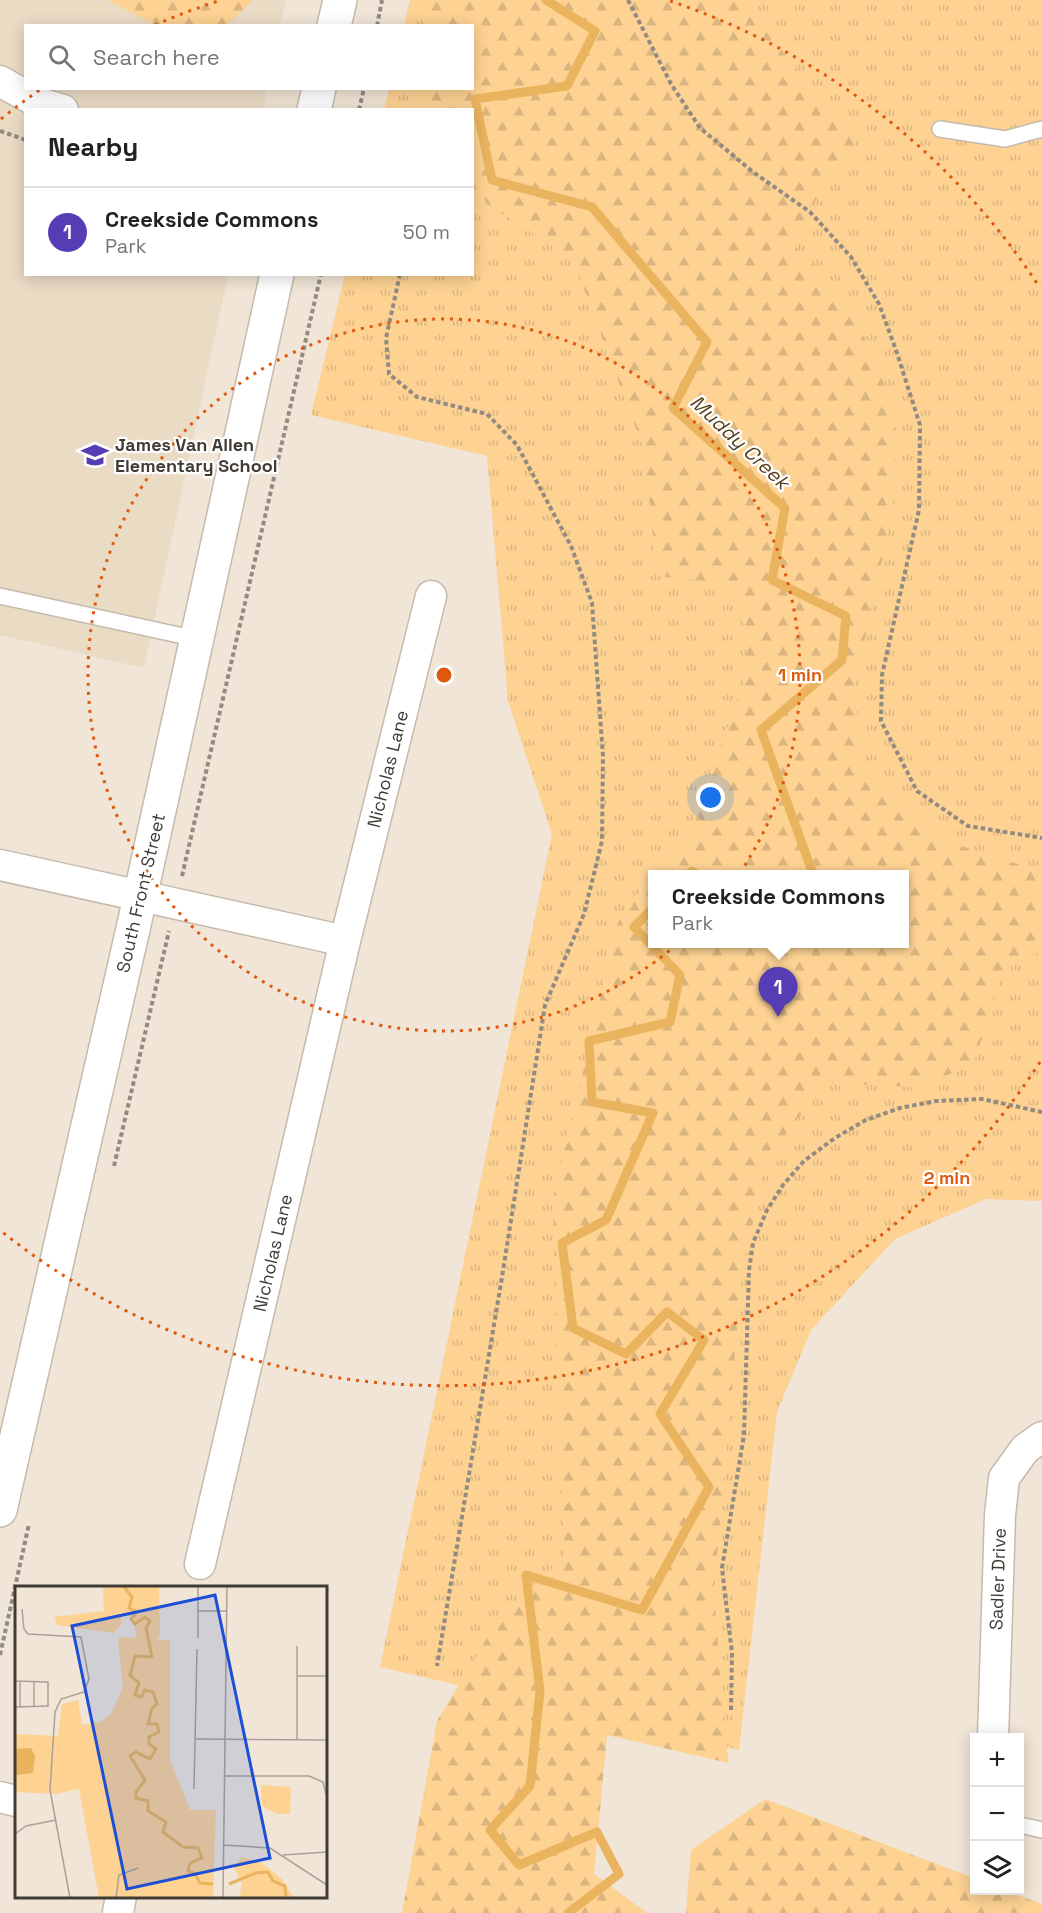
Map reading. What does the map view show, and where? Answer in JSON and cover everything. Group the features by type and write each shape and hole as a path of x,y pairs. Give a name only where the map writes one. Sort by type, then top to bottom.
{"street":[{"path":"334,24 340,0"},
{"path":"0,81 39,103 56,108"},
{"path":"314,108 319,90"},
{"name":"South Front Street","path":"0,1510 141,896 277,276"},
{"name":"Nicholas Lane","path":"200,1564 345,941 431,596"},
{"path":"0,865 345,941"},
{"name":"Sadler Drive","path":"993,1733 1000,1515 1004,1478 1025,1449 1042,1437"},
{"path":"0,1797 15,1801"},
{"path":"118,1913 121,1898"}],"lane":[{"path":"940,129 1005,139 1042,129"},
{"path":"0,596 197,639"},
{"path":"1024,1826 1042,1830"}],"path":[{"path":"377,24 382,0"},
{"path":"628,0 671,84 700,128 753,172 810,212 851,257 879,304 896,350 920,425 919,510 882,675 881,721 917,791 968,826 1042,838"},
{"path":"359,108 364,90"},
{"path":"0,131 24,139"},
{"path":"182,879 321,276"},
{"path":"400,276 386,338 389,374 417,397 487,414 518,446 571,546 592,603 603,756 602,841 584,914 544,1005 504,1265 436,1666"},
{"path":"731,1710 732,1653 723,1568 744,1435 749,1270 753,1243 767,1210 783,1185 804,1161 835,1138 867,1120 900,1108 936,1101 982,1099 1042,1112"}],"shaded area":[{"name":"James Van Allen Elementary School","path":"0,0 286,0 280,24 24,24 24,90 267,90 263,108 24,108 24,276 228,276 144,668 0,635"}],"green space":[{"path":"107,0 253,0 228,24 154,24"},
{"path":"410,0 1042,0 1042,1201 986,1199 895,1239 811,1330 777,1412 739,1750 380,1667 552,834 508,701 487,456 311,415 345,276 474,276 474,108 384,108 389,90 474,90 474,24 404,24"},
{"path":"428,0 740,0 856,141 789,240 852,307 896,413 893,511 855,683 861,771 943,840 1042,872 1042,951 1003,971 973,1066 911,1087 829,1083 771,1149 743,1264 714,1590 724,1730 729,1763 607,1735 594,1874 647,1913 402,1913 437,1721 487,1638 565,1554 557,1401 553,1199 620,915 648,883 648,948 909,948 909,870 659,870 687,838 748,670 739,585 657,576 644,450 573,259 487,204 474,183 474,108 427,108 422,90 474,90 474,24 423,24"},
{"path":"765,1799 970,1876 970,1895 1017,1895 1042,1904 1042,1913 686,1913 691,1850"}],"waterway":[{"name":"Muddy Creek","path":"546,0 595,31 567,86 475,99 492,180 592,207 707,342 673,408 785,508 772,580 846,616 842,660 761,730 812,870"},
{"name":"Muddy Creek","path":"648,913 634,927 648,942"},
{"name":"Muddy Creek","path":"568,1913 619,1874 597,1832 519,1865 490,1830 530,1786 540,1691 526,1575 642,1610 709,1487 660,1414 704,1340 667,1312 626,1354 573,1328 562,1243 606,1220 653,1113 592,1102 589,1041 670,1022 680,975 654,948"}],"place":[{"name":"James Van Allen Elementary School","path":"95,455"},
{"name":"Creekside Commons","path":"778,1017"}]}
